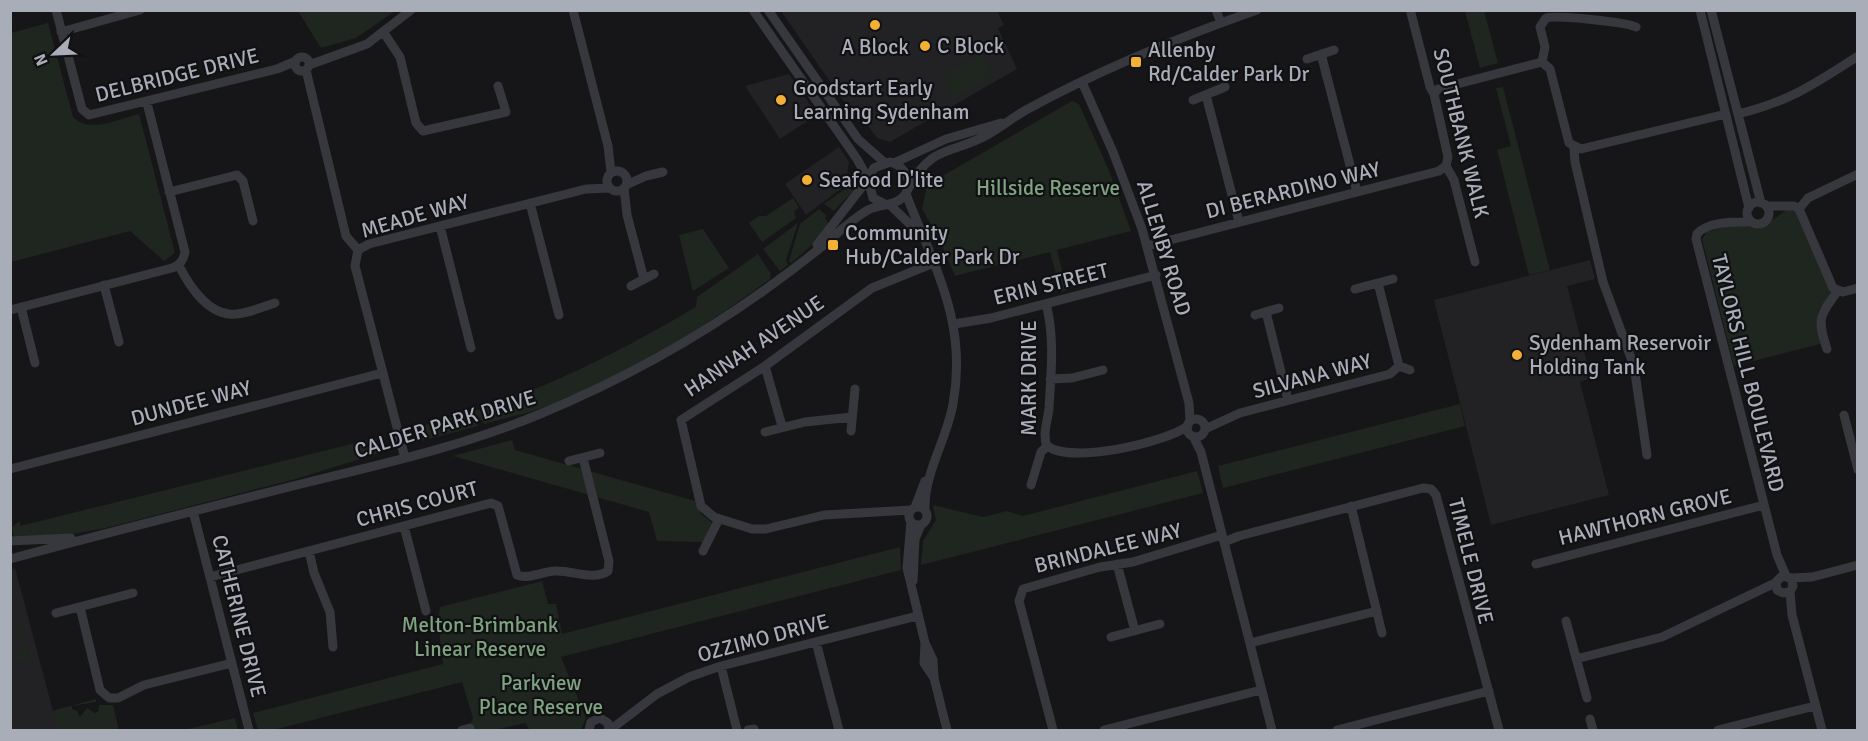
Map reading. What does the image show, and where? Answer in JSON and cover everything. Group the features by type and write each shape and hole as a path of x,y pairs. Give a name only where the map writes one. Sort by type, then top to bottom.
{"street":[{"name":"DELBRIDGE DRIVE","path":"56,10 82,109 93,116 329,57 367,44 411,10"},
{"path":"61,32 140,10"},
{"path":"573,10 644,279"},
{"path":"753,10 868,179 873,198 887,204 924,238"},
{"path":"768,10 864,147 905,171 909,184 906,193 934,260 954,324 957,374 953,404 927,487 915,515 913,596 925,643 933,660 934,678 947,730"},
{"path":"1218,10 1223,22"},
{"path":"887,204 898,201 906,193 917,173 946,149 981,138 1006,121 1079,83 1257,10"},
{"path":"1700,10 1751,222 1760,224 1765,208 1711,10"},
{"name":"SOUTHBANK WALK","path":"1411,13 1430,87 1434,94 1448,157 1446,166 1454,180 1475,262"},
{"path":"1542,62 1545,47 1540,27 1546,18 1555,16 1628,23 1636,27"},
{"path":"384,33 400,57 416,123 423,131 506,112 498,86"},
{"path":"1307,59 1334,50"},
{"path":"786,58 796,51"},
{"path":"1321,54 1358,192"},
{"path":"1738,114 1783,102 1800,94 1857,56"},
{"path":"1542,62 1550,69 1569,143 1574,148 1583,149 1726,114"},
{"path":"1434,94 1438,89 1542,62"},
{"path":"302,65 346,236 358,250"},
{"name":"ALLENBY ROAD","path":"1079,83 1124,180 1156,276 1272,730"},
{"path":"1192,100 1224,87"},
{"path":"1206,95 1239,222"},
{"path":"147,103 184,252 179,266"},
{"path":"826,115 836,108"},
{"path":"868,179 874,168 946,139 1006,121"},
{"path":"1574,148 1575,162 1603,282 1635,373 1647,455"},
{"name":"DI BERARDINO WAY","path":"1147,246 1438,171 1446,166"},
{"path":"619,188 646,176 663,172"},
{"path":"615,173 646,176"},
{"path":"615,173 619,188"},
{"name":"MEADE WAY","path":"586,189 615,173"},
{"path":"1799,209 1808,198 1857,174"},
{"path":"169,192 237,176 243,181 253,221"},
{"name":"CALDER PARK DRIVE","path":"806,259 868,179"},
{"name":"MEADE WAY","path":"405,458 355,266 358,250 369,244 586,189 619,188"},
{"path":"530,203 559,315"},
{"name":"TAYLORS HILL BOULEVARD","path":"1730,222 1754,203 1765,208"},
{"name":"CALDER PARK DRIVE","path":"10,559 405,458 513,424 612,382 714,326 806,259 869,209 887,204"},
{"path":"1765,208 1794,206 1799,209 1830,282 1838,291 1849,292 1857,288"},
{"name":"TAYLORS HILL BOULEVARD","path":"1751,222 1730,222 1700,230 1696,239 1822,730"},
{"path":"440,226 471,348"},
{"name":"HANNAH AVENUE","path":"915,515 892,512 824,515 766,529 752,529 719,519 704,511 701,506 681,420 765,366 853,300 934,260"},
{"path":"10,310 179,266"},
{"path":"179,266 204,303 215,310 230,315 275,303"},
{"path":"631,286 654,274"},
{"name":"ERIN STREET","path":"954,324 1046,304 1156,276"},
{"path":"1355,289 1393,279"},
{"path":"1378,283 1399,366"},
{"path":"104,285 119,342"},
{"path":"1827,349 1820,322 1821,312 1838,291"},
{"name":"MARK DRIVE","path":"1031,485 1041,452 1047,446 1045,439 1050,379 1051,322 1046,304"},
{"path":"21,307 35,363"},
{"path":"1255,315 1279,308"},
{"path":"1266,312 1288,400"},
{"path":"765,366 782,426"},
{"name":"SILVANA WAY","path":"1047,446 1067,452 1090,454 1196,428 1288,400 1390,374 1399,366 1410,370"},
{"path":"1050,379 1072,378 1103,370"},
{"name":"DUNDEE WAY","path":"10,469 382,373"},
{"path":"851,431 855,389"},
{"path":"1844,415 1857,463"},
{"path":"765,432 782,426 852,417"},
{"path":"569,461 600,453"},
{"name":"CHRIS COURT","path":"210,577 491,503 498,506 517,575 524,577 555,570 601,576 608,571 609,561 583,458"},
{"name":"TIMELE DRIVE","path":"1223,539 1423,488 1434,491 1499,730"},
{"name":"HAWTHORN GROVE","path":"1536,564 1764,505"},
{"path":"1351,506 1383,633"},
{"name":"CATHERINE DRIVE","path":"193,511 249,730"},
{"path":"703,551 719,519"},
{"path":"404,526 426,611"},
{"name":"CALDER PARK DRIVE","path":"10,541 96,536"},
{"name":"BRINDALEE WAY","path":"1053,730 1019,595 1026,586 1223,539"},
{"path":"309,551 314,573 330,612 333,647"},
{"path":"1117,564 1135,631"},
{"path":"1576,658 1662,637 1756,592 1857,566"},
{"path":"56,613 133,592"},
{"path":"80,607 100,690 109,698 122,696 144,686 232,663"},
{"path":"1250,643 1377,610"},
{"name":"OZZIMO DRIVE","path":"589,730 593,720 600,718 608,727 673,685 721,666 917,616"},
{"path":"1566,621 1587,698"},
{"path":"1111,637 1160,624"},
{"path":"816,642 839,730"},
{"path":"721,666 737,730"},
{"path":"1104,730 1261,690"},
{"path":"1337,730 1489,691"},
{"path":"1718,730 1815,706"},
{"path":"1590,719 1593,730"}],"shaded area":[{"path":"781,11 997,11 1004,25 998,28 1017,69 890,142 877,138 863,119 858,122"},
{"name":"Goodstart Early Learning Sydenham","path":"789,74 817,115 780,139 745,86"},
{"path":"839,147 849,162 846,185 806,215 785,184"},
{"path":"1590,260 1595,279 1567,286 1591,378 1580,382 1609,495 1491,525 1434,300"},
{"path":"15,568 58,730 11,730 10,570"}],"green space":[{"path":"298,11 395,11 356,38 321,48"},
{"path":"1465,11 1484,11 1498,63 1480,68"},
{"path":"48,23 73,117 80,122 96,125 139,114 175,253 164,261 130,231 11,262 11,33"},
{"path":"982,54 994,76 954,99 941,77"},
{"path":"1503,87 1550,270 1529,275 1497,150 1511,146 1496,88"},
{"name":"Hillside Reserve","path":"1072,101 1079,104 1108,168 1131,231 1057,250 1067,290 1061,292 1050,252 955,276 939,238 922,209 927,185"},
{"path":"849,186 853,191 834,211 824,204"},
{"path":"793,198 799,208 794,211 796,218 762,242 749,223 759,216 766,216"},
{"path":"819,209 827,216 825,218 829,225 813,244 791,263 789,261 800,224"},
{"path":"1788,209 1799,213 1832,293 1818,311 1820,344 1734,366 1702,239 1707,232 1730,225 1761,228"},
{"path":"798,223 786,260 788,265 780,271 763,249"},
{"path":"703,229 729,268 693,291 679,235"},
{"path":"758,254 771,274 770,279 714,318 656,354 595,385 533,411 484,424 482,420 477,422 478,426 410,444 411,441 420,438 417,427 454,418 526,393 596,362 663,326 696,307 697,297"},
{"path":"1460,404 1465,426 1223,488 1218,466"},
{"path":"376,438 379,448 387,447 380,453 292,480 106,528 72,534 14,537 12,527 20,521 20,526"},
{"path":"512,440 515,450 695,501 701,514 712,523 703,542 657,541 649,512 453,456"},
{"path":"1197,471 1203,493 921,565 923,541 936,520 933,505 983,517 1007,511 1023,516"},
{"name":"Melton-Brimbank Linear Reserve","path":"900,547 901,570 561,657 586,718 581,730 530,730 525,723 496,730 472,730 470,725 473,718 462,682 273,730 258,730 253,713 443,664 438,621 440,607 542,581 548,604 556,604 562,634"},
{"path":"10,589 28,658 14,661 11,655 20,652 19,647 22,645 20,638 11,640 19,632"},
{"path":"96,699 96,702 72,706 72,709 77,711 80,717 87,708 95,713 98,712 99,705 113,705 119,730 58,730 52,711"},
{"path":"235,718 238,730 184,730"}],"place":[{"name":"A Block","path":"875,25"},
{"name":"C Block","path":"925,46"},
{"name":"Allenby Rd/Calder Park Dr","path":"1136,62"},
{"name":"Goodstart Early Learning Sydenham","path":"781,100"},
{"name":"Seafood D'lite","path":"807,180"},
{"name":"Community Hub/Calder Park Dr","path":"833,245"},
{"name":"Sydenham Reservoir Holding Tank","path":"1517,355"}],"park label":[{"name":"Parkview Place Reserve","path":"541,695"}]}
